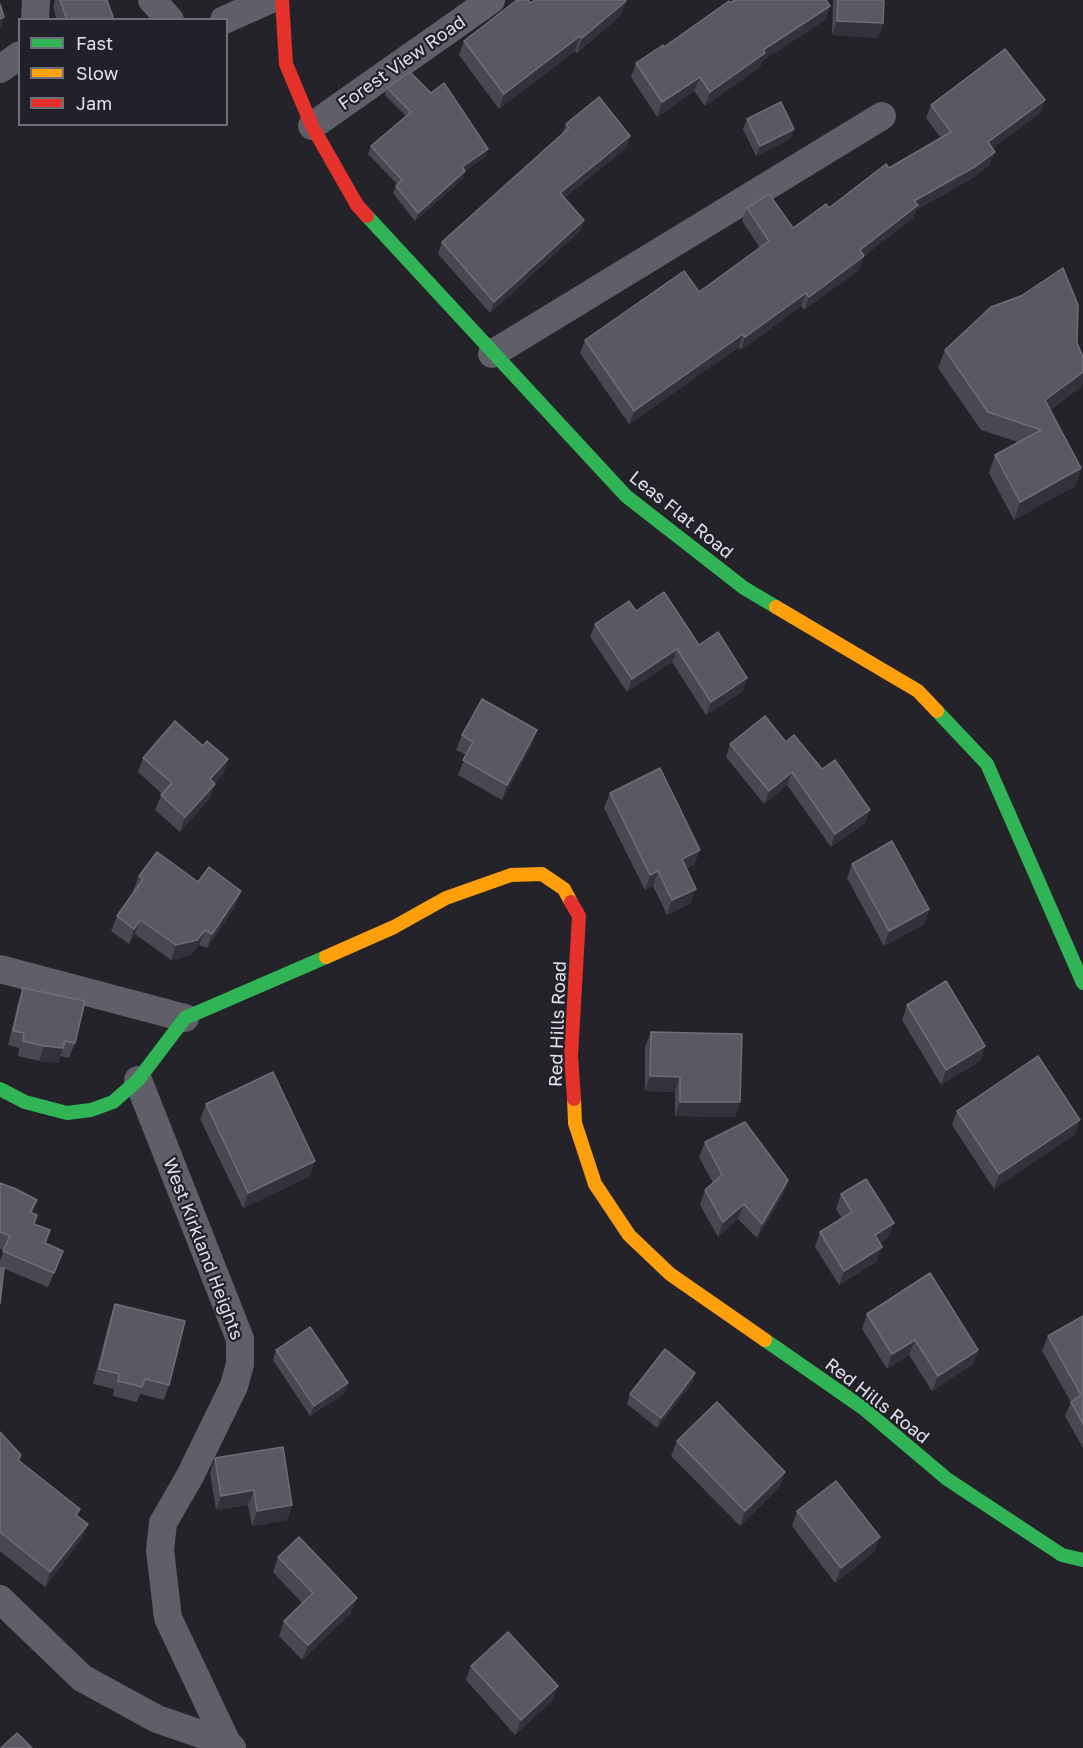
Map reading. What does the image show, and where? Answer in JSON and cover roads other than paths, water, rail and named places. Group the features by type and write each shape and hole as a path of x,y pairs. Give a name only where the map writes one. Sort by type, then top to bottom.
{"main road":[{"name":"Leas Flat Road","path":"282,0 286,64 312,126 357,205 492,354 626,496 744,588 918,691 987,764 1083,983"},
{"name":"Red Hills Road","path":"0,1089 25,1102 68,1113 92,1110 113,1102 138,1080 165,1041 185,1018 394,927 446,898 511,875 542,874 564,889 579,916 577,984 571,1056 575,1123 595,1184 628,1235 670,1274 863,1408 947,1479 1062,1555 1083,1560"}],"street":[{"path":"34,18 36,0"},
{"path":"152,0 168,18"},
{"path":"228,18 269,0"},
{"name":"Forest View Road","path":"312,126 491,0"},
{"path":"0,69 18,56"},
{"path":"492,354 882,116"},
{"path":"0,969 185,1018"},
{"name":"West Kirkland Heights","path":"138,1080 240,1339 240,1364 234,1386 164,1523 159,1550 168,1618 230,1746"},
{"path":"0,1599 82,1678 157,1719 230,1746"}]}
